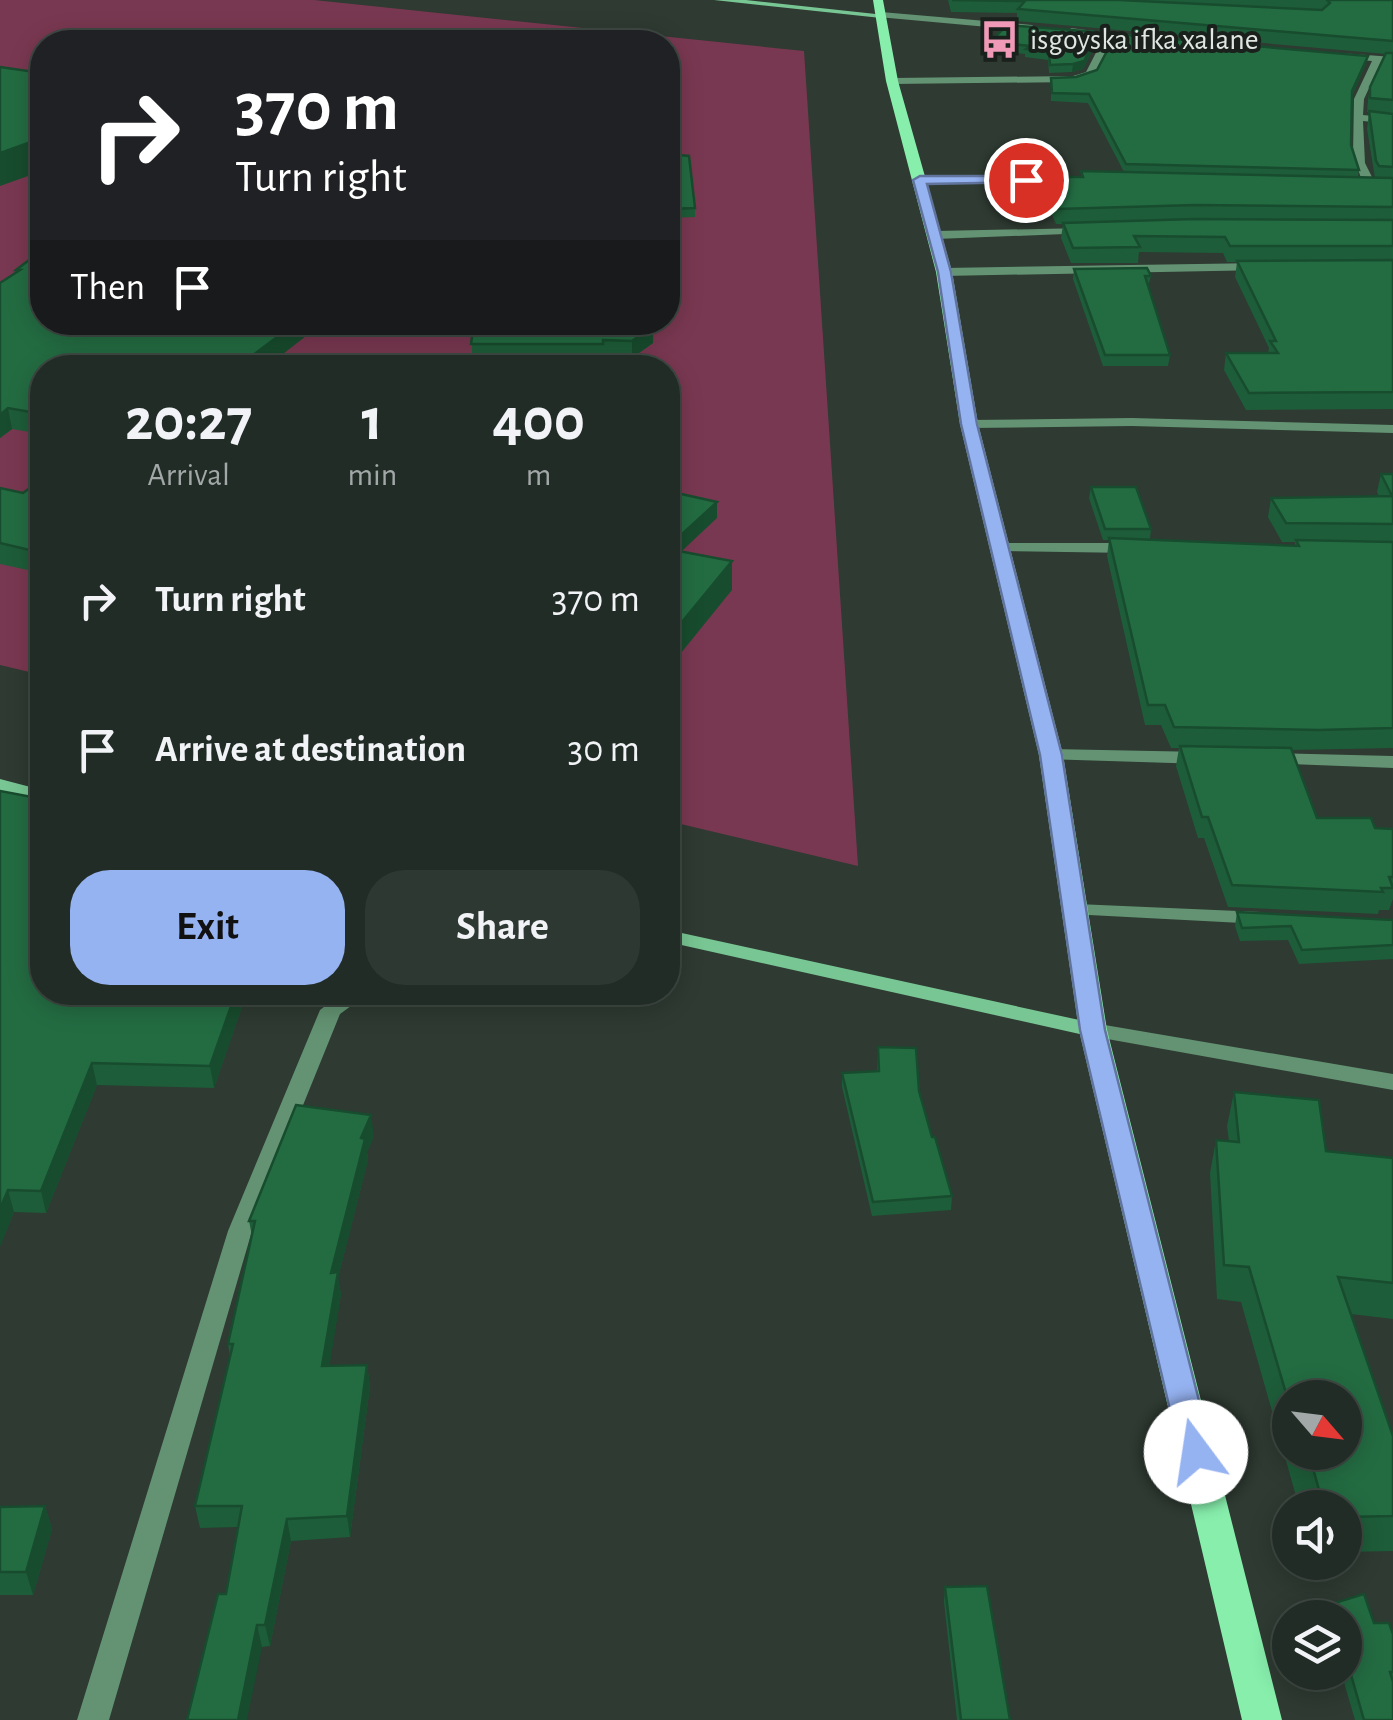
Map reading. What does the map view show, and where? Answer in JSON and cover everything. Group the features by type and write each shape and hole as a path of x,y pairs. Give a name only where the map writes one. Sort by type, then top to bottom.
{"main road":[{"path":"718,0 879,7 892,81 936,234 969,424 1003,548 1051,755 1093,1030 1262,1720"},
{"path":"0,785 30,793"},
{"path":"680,939 1093,1030"}],"street":[{"path":"879,7 1038,28"},
{"path":"1056,30 1148,38"},
{"path":"892,81 1074,79 1090,74 1110,35"},
{"path":"1320,54 1393,60"},
{"path":"1334,186 1377,187 1363,178 1358,160 1358,118 1359,99 1378,59"},
{"path":"1358,118 1393,121"},
{"path":"920,180 1090,179"},
{"path":"936,234 1099,231"},
{"path":"944,272 1273,267"},
{"path":"969,424 1132,422 1393,429"},
{"path":"1003,548 1146,548"},
{"path":"1051,755 1393,762"},
{"path":"1077,910 1274,919"},
{"path":"94,1720 240,1232 331,1010 338,1005"},
{"path":"1093,1030 1393,1082"}],"shaded area":[{"path":"0,0 314,0 602,30 30,30 30,335 680,335 680,38 804,51 858,866 680,824 680,355 30,355 30,672 0,665"}],"building":[{"path":"952,0 1119,0 1322,10 1330,3 1327,0 1393,0 1393,41 1018,9 1025,1"},
{"path":"1007,25 1099,32 1084,61 1050,65 1049,52 990,42"},
{"path":"1116,34 1368,56 1352,91 1351,145 1359,170 1126,164 1089,94 1052,93 1051,78 1076,77 1097,70"},
{"path":"1386,53 1393,53 1393,100 1370,98 1370,87"},
{"path":"0,67 30,71 30,142 0,153"},
{"path":"1369,111 1393,114 1393,167 1379,166 1376,161"},
{"path":"680,155 689,156 695,208 680,209"},
{"path":"1081,171 1393,178 1393,207 1195,205 1057,209 1052,195 1060,195 1055,177 1083,177"},
{"path":"1393,220 1393,246 1230,246 1225,237 1134,236 1140,247 1073,248 1063,223"},
{"path":"30,259 30,335 280,335 253,355 30,355 30,412 8,408 0,415 0,283 20,270 16,270"},
{"path":"1393,260 1393,392 1249,393 1226,353 1278,353 1270,341 1276,341 1237,261"},
{"path":"1147,268 1151,276 1145,276 1170,355 1105,355 1074,269"},
{"path":"472,335 640,335 632,341 603,340 603,344 471,344"},
{"path":"1381,474 1393,474 1393,524 1286,523 1271,498 1392,496"},
{"path":"1091,487 1136,487 1151,529 1105,529"},
{"path":"0,488 23,493 30,488 30,550 0,543"},
{"path":"680,494 717,502 680,536"},
{"path":"1109,538 1299,546 1296,540 1393,542 1393,728 1174,727 1165,705 1148,705"},
{"path":"680,551 732,561 680,624"},
{"path":"1180,746 1291,748 1317,818 1371,818 1375,828 1393,829 1393,877 1389,877 1393,888 1381,888 1383,892 1232,885 1208,817 1202,817"},
{"path":"0,791 30,797 30,1005 231,1005 210,1066 92,1063 41,1191 8,1190 0,1209"},
{"path":"1237,912 1393,920 1393,945 1302,950 1291,926 1242,928"},
{"path":"878,1047 916,1048 919,1091 952,1196 873,1202 842,1073 879,1071"},
{"path":"1234,1092 1319,1100 1326,1151 1393,1158 1393,1283 1338,1277 1393,1436 1393,1516 1362,1517 1362,1490 1319,1490 1313,1470 1362,1470 1362,1380 1282,1380 1249,1267 1224,1265 1216,1140 1239,1142"},
{"path":"296,1105 371,1115 361,1138 365,1139 331,1273 338,1272 322,1366 367,1365 347,1516 287,1519 265,1625 257,1625 238,1720 187,1720 218,1594 226,1594 242,1506 195,1506 233,1344 228,1344 255,1221 249,1221"},
{"path":"45,1506 26,1572 0,1572 0,1507"},
{"path":"987,1586 1010,1720 961,1720 945,1587"},
{"path":"1364,1594 1374,1623 1389,1623 1393,1634 1393,1720 1364,1720 1355,1690 1362,1690 1362,1600 1344,1600"}],"place":[{"name":"isgoyska ifka xalane","path":"1000,39"}],"route":[{"path":"1026,180 920,180 944,272 969,424 1003,548 1051,755 1093,1030 1196,1452"}]}
